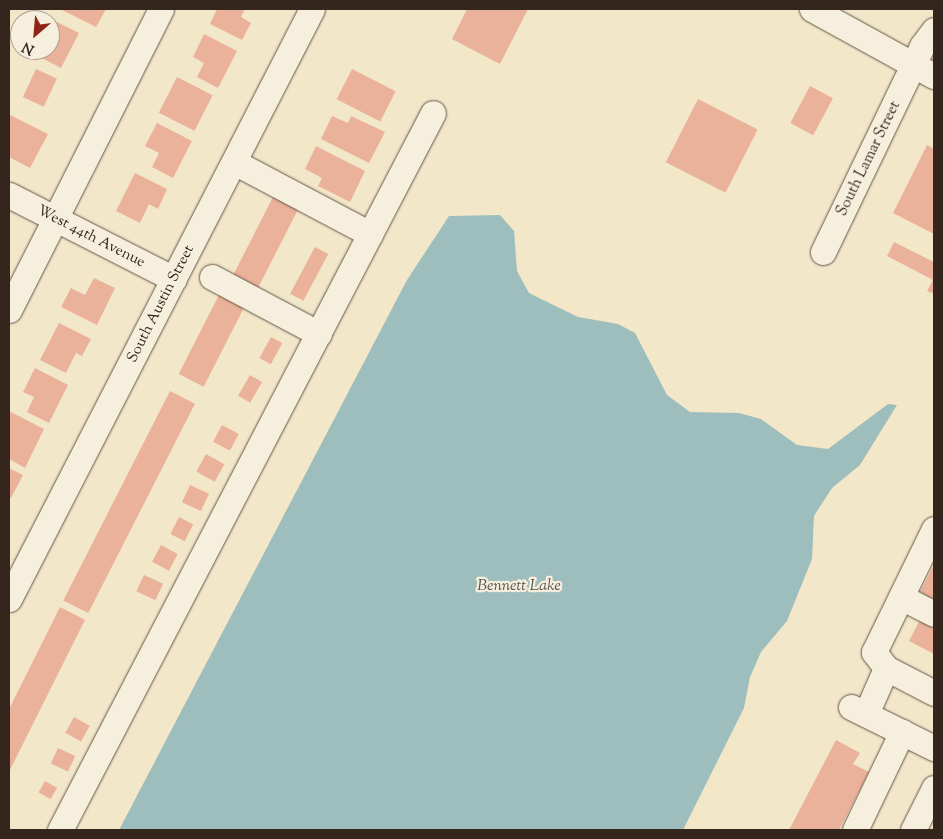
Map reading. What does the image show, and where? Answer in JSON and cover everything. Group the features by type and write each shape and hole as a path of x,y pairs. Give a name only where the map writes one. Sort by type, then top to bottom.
{"street":[{"path":"9,310 162,9"},
{"name":"South Austin Street","path":"9,599 312,9"},
{"path":"812,9 861,36 894,45 909,44 929,53"},
{"path":"861,36 929,53"},
{"name":"South Lamar Street","path":"823,252 929,53"},
{"path":"60,830 434,113"},
{"path":"234,162 370,234"},
{"name":"West 44th Avenue","path":"9,195 174,279"},
{"path":"212,278 319,334"},
{"path":"933,690 886,668 874,652 934,529"},
{"path":"901,597 934,614"},
{"path":"886,668 858,710 934,748"},
{"path":"855,830 902,732"},
{"path":"913,830 934,788"}],"water":[{"name":"Bennett Lake","path":"500,215 514,231 517,271 529,293 578,317 618,324 635,333 667,395 690,412 739,413 761,419 797,445 828,449 888,404 897,405 860,465 832,488 814,516 812,559 787,621 761,652 750,677 744,708 683,830 119,830 407,280 449,216"}],"building":[{"path":"60,9 106,9 96,27"},
{"path":"217,9 245,9 241,17 251,23 242,40 210,24"},
{"path":"467,9 528,9 500,64 452,39"},
{"path":"60,24 79,33 61,68 46,60 60,60"},
{"path":"204,34 237,51 218,88 197,77 204,63 193,57"},
{"path":"36,69 57,79 44,107 23,97"},
{"path":"352,69 396,91 380,122 337,99"},
{"path":"177,77 213,95 194,131 159,113"},
{"path":"810,86 833,98 813,135 790,123"},
{"path":"698,99 758,129 725,193 666,162"},
{"path":"10,115 48,134 30,168 9,157"},
{"path":"332,116 348,123 351,116 385,132 369,163 321,139"},
{"path":"157,123 192,141 173,178 152,167 159,153 145,146"},
{"path":"927,145 934,149 934,234 893,213"},
{"path":"316,146 365,171 350,202 318,186 322,178 305,169"},
{"path":"135,173 167,189 158,209 149,204 140,223 116,211"},
{"path":"275,193 300,206 257,290 232,278"},
{"path":"894,242 934,262 934,294 927,291 933,280 887,256"},
{"path":"315,247 328,254 303,301 290,294"},
{"path":"94,278 115,288 97,325 61,307 71,288 85,295"},
{"path":"220,293 245,306 204,387 179,374"},
{"path":"59,323 91,339 82,356 76,353 66,373 40,360"},
{"path":"271,337 282,343 271,364 259,358"},
{"path":"35,368 68,385 49,423 27,412 34,397 23,392"},
{"path":"250,375 262,382 250,403 238,396"},
{"path":"170,391 195,404 88,613 63,600"},
{"path":"9,411 44,429 25,468 9,459"},
{"path":"222,425 239,434 230,451 213,442"},
{"path":"206,454 224,464 215,482 196,471"},
{"path":"9,468 23,475 11,498 9,497"},
{"path":"190,485 209,494 201,511 182,502"},
{"path":"179,517 193,524 185,541 170,534"},
{"path":"161,545 178,554 169,571 152,562"},
{"path":"934,565 934,600 920,592"},
{"path":"144,575 163,584 155,600 136,591"},
{"path":"60,607 85,620 9,772 9,709"},
{"path":"921,618 934,624 934,654 909,641"},
{"path":"74,717 90,726 81,741 65,733"},
{"path":"836,740 860,753 853,764 869,772 839,830 789,830"},
{"path":"58,748 75,756 68,771 51,763"},
{"path":"45,781 57,788 51,799 38,792"}]}
